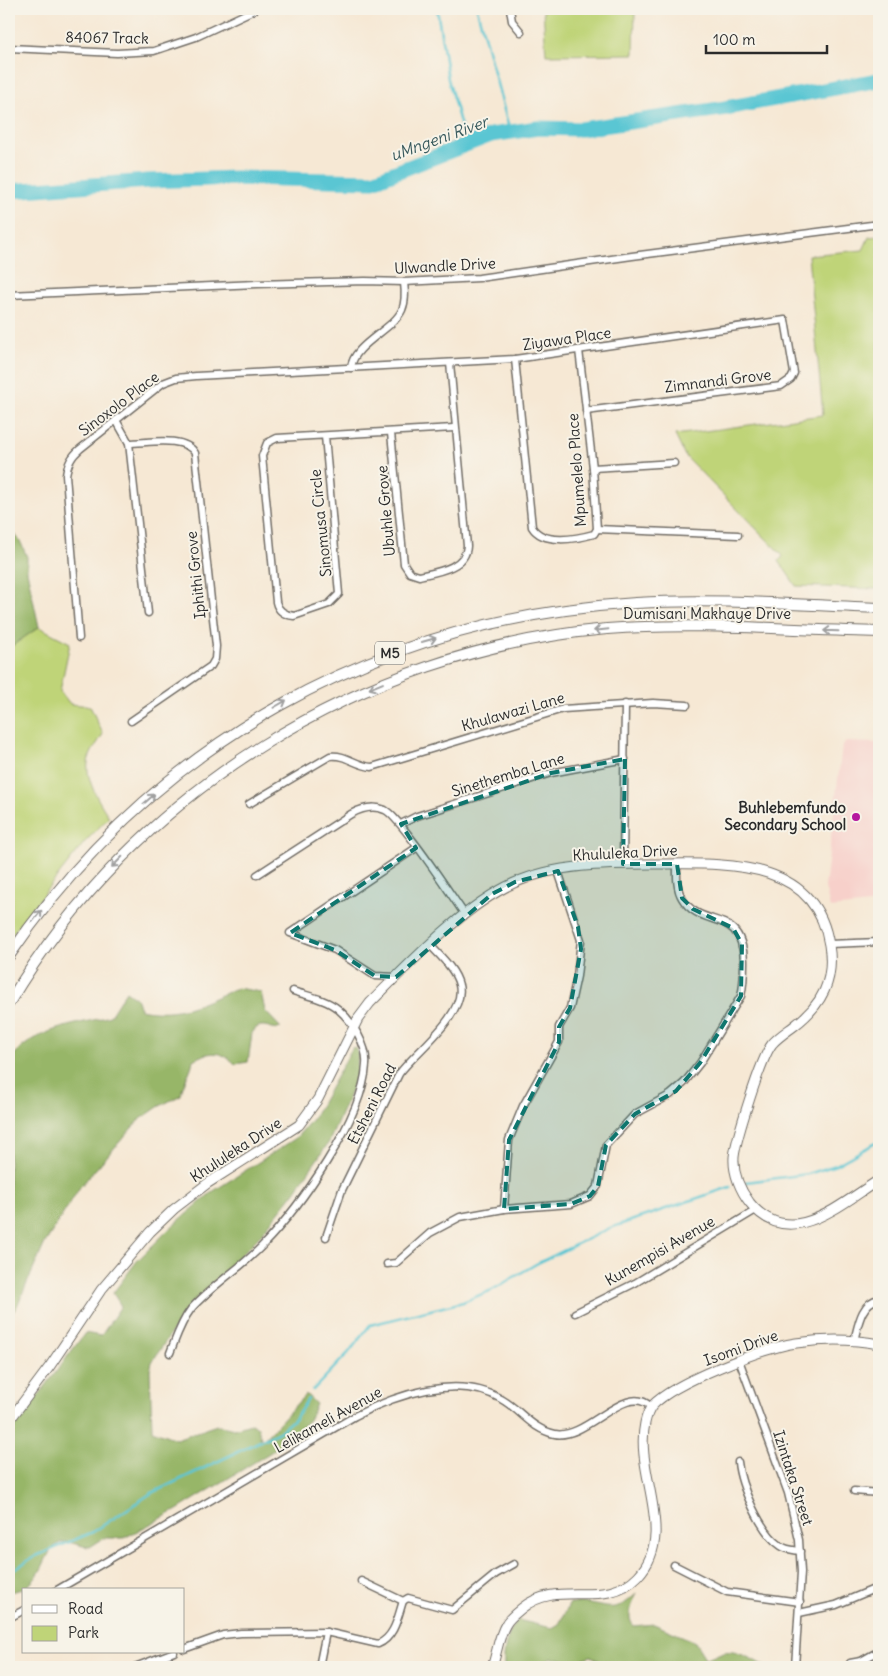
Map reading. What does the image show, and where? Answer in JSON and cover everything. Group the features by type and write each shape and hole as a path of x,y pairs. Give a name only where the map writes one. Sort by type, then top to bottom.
{"main road":[{"name":"Dumisani Makhaye Drive","path":"9,956 30,924 76,869 109,835 159,790 223,740 266,712 305,690 370,661 419,644 502,621 609,605 693,602 879,608"},
{"name":"Dumisani Makhaye Drive","path":"9,1003 34,963 73,911 118,861 146,834 221,773 249,753 306,719 363,691 415,671 488,649 606,630 681,626 879,632"}],"street":[{"name":"84067 Track","path":"9,48 117,53 154,52 196,37 256,9"},
{"path":"510,9 512,21 521,32"},
{"name":"Ulwandle Drive","path":"9,295 284,283 404,282 506,275 632,256 879,224"},
{"path":"351,368 351,363 359,351 401,312 404,298 404,282"},
{"name":"Ziyawa Place","path":"351,368 515,359 785,320"},
{"name":"Zimnandi Grove","path":"586,411 781,386 794,373 785,320"},
{"name":"Mpumelelo Place","path":"515,359 532,527 536,534 554,538 584,536 594,534 597,529 593,468 579,350"},
{"path":"325,436 454,428 450,363"},
{"name":"Sinoxolo Place","path":"79,638 67,466 71,458 80,449 153,391 176,378 351,368"},
{"path":"116,420 129,443 148,613"},
{"name":"Ubuhle Grove","path":"392,433 404,564 406,569 419,576 457,565 465,557 467,546 454,428"},
{"name":"Sinomusa Circle","path":"325,436 339,594 329,604 294,616 282,612 276,602 262,456 264,446 277,438 325,436"},
{"name":"Iphithi Grove","path":"129,443 178,442 187,444 195,453 216,646 215,659 211,666 131,721"},
{"path":"593,468 674,463"},
{"path":"597,529 738,535"},
{"path":"623,864 625,704"},
{"name":"Khulawazi Lane","path":"249,804 330,756 344,756 364,767 378,766 553,711 625,704 687,705"},
{"name":"Sinethemba Lane","path":"401,824 417,816 551,773 625,759"},
{"path":"256,875 364,808 385,810 401,824 416,848 465,915"},
{"path":"396,977 375,976 335,950 290,933 416,848"},
{"name":"Khululeka Drive","path":"9,1421 50,1366 101,1290 150,1232 174,1209 208,1183 299,1125 318,1099 353,1027 370,1003 430,945 465,915 492,894 515,882 586,866 623,864 737,864 777,877 801,892 810,900 824,927 829,944 829,978 826,991 812,1012 780,1036 770,1047 738,1137 734,1159 736,1176 742,1190 756,1210 774,1222 794,1226 826,1214 879,1180"},
{"path":"387,1264 396,1263 408,1250 443,1225 460,1217 504,1208 571,1204 590,1196 598,1186 606,1145 635,1114 670,1095 684,1083 700,1063 741,996 744,961 740,937 733,928 693,909 682,898 678,888 677,864"},
{"path":"504,1208 509,1140 523,1106 559,1042 559,1027 570,1008 578,976 581,940 558,871"},
{"path":"829,944 879,942"},
{"name":"Etsheni Road","path":"326,1237 342,1190 399,1074 410,1058 431,1040 458,1004 459,985 450,966 430,945"},
{"path":"170,1353 184,1318 192,1308 228,1274 260,1248 284,1222 328,1158 357,1100 367,1064 362,1044 353,1027 337,1008 293,991"},
{"name":"Kunempisi Avenue","path":"575,1313 635,1283 756,1210"},
{"path":"854,1341 861,1314 867,1305 879,1299"},
{"name":"Isomi Drive","path":"651,1407 679,1388 738,1360 795,1343 854,1341 879,1344"},
{"name":"Izintaka Street","path":"738,1360 788,1493 800,1551 800,1602 795,1667"},
{"name":"Lelikameli Avenue","path":"60,1588 379,1403 442,1388 476,1390 501,1398 535,1426 561,1434 573,1433 625,1401 641,1402 651,1407"},
{"path":"492,1667 506,1624 526,1605 554,1593 594,1595 616,1591 638,1576 651,1558 656,1534 643,1440 645,1422 651,1407"},
{"path":"738,1462 742,1484 769,1534 783,1548 800,1551"},
{"path":"854,1491 879,1493"},
{"path":"361,1581 403,1600 408,1598 452,1610 496,1574 514,1564"},
{"path":"674,1565 727,1592 800,1602"},
{"path":"799,1613 836,1606 879,1587"},
{"path":"185,1649 232,1634 326,1632 372,1644 386,1641 392,1632 403,1600"},
{"path":"9,1618 22,1611"},
{"path":"319,1667 326,1632"},
{"path":"850,1663 861,1661 879,1651"},
{"path":"135,1667 169,1654"}],"highlighted area":[{"path":"625,759 623,864 677,864 682,898 693,909 733,928 742,944 741,996 700,1063 676,1091 635,1114 622,1126 606,1145 598,1186 590,1196 571,1204 504,1209 509,1140 559,1042 559,1027 570,1008 581,949 578,927 558,871 515,882 492,894 396,977 375,976 335,950 290,933 416,848 401,824 551,773"}],"shaded area":[{"name":"Buhlebemfundo Secondary School","path":"846,742 879,743 879,903 830,908 825,887 842,746"}],"green space":[{"path":"543,9 635,9 634,54 546,55"},
{"path":"879,236 879,589 796,586 779,561 783,556 685,456 675,435 823,415 808,255 863,250 869,237"},
{"path":"9,528 21,543 27,557 27,571 39,627 9,648"},
{"path":"39,627 70,643 60,691 70,704 90,706 103,734 89,758 88,773 93,789 109,817 84,843 9,938 9,648"},
{"path":"237,988 261,992 265,1011 281,1028 259,1026 256,1028 252,1033 248,1062 235,1064 225,1056 215,1053 193,1060 181,1095 158,1107 138,1121 80,1187 45,1243 17,1306 9,1318 9,1061 30,1041 42,1035 68,1026 110,1016 126,991 136,998 140,1009 167,1011 190,1007"},
{"path":"353,1047 355,1048 358,1054 357,1077 329,1142 294,1193 258,1238 187,1309 152,1362 150,1370 152,1430 176,1439 217,1425 234,1429 251,1424 258,1427 261,1439 263,1440 306,1394 316,1404 309,1420 271,1452 177,1510 124,1538 104,1538 90,1547 66,1542 56,1545 50,1551 37,1576 31,1583 22,1589 9,1592 9,1435 85,1333 101,1336 121,1306 113,1293 137,1261 168,1230 212,1192 296,1138 314,1117"},
{"path":"637,1593 630,1614 631,1622 634,1626 654,1624 684,1637 695,1642 705,1658 724,1652 735,1652 767,1667 610,1667 591,1656 576,1661 551,1658 538,1667 504,1667 506,1642 518,1620 552,1628 559,1624 570,1603 606,1607 620,1606"}],"waterway":[{"path":"437,9 448,79 466,145"},
{"path":"477,9 510,132"},
{"name":"uMngeni River","path":"9,191 148,181 237,178 373,181 491,135 538,128 581,129 720,109 879,80"},
{"path":"746,1182 808,1174 836,1165 879,1141"},
{"path":"313,1390 350,1351 370,1325 463,1302 492,1290 536,1264 610,1228 730,1187"},
{"path":"9,1572 36,1556 93,1532 150,1494 279,1432 296,1417 308,1399"}],"place":[{"name":"Buhlebemfundo Secondary School","path":"856,817"}]}
